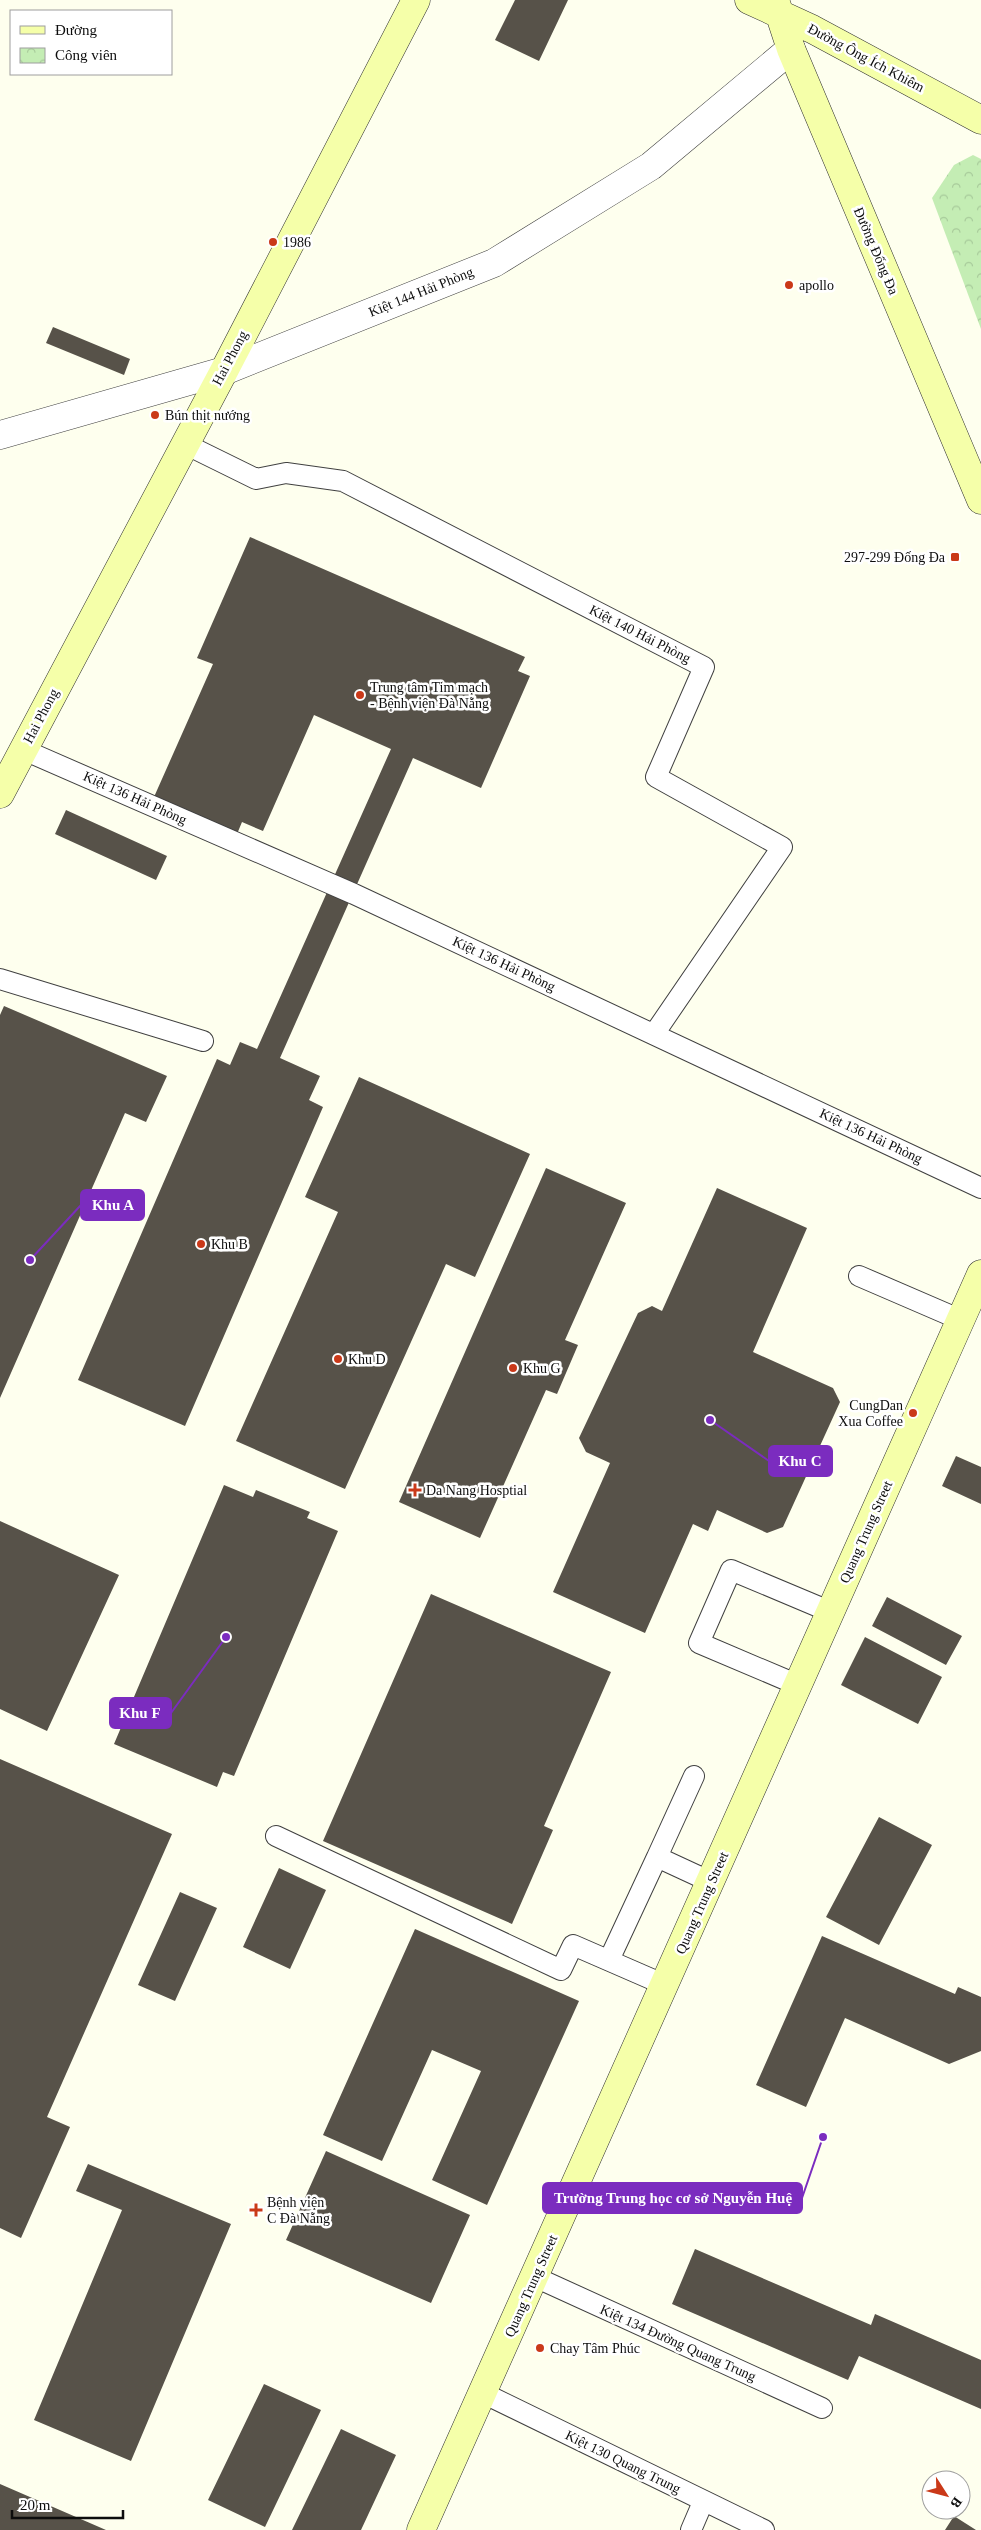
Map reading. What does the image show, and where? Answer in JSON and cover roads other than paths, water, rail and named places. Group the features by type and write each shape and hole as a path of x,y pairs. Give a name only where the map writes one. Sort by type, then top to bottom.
{"main road":[{"name":"Hai Phong","path":"0,794 224,371 416,0"},
{"name":"Đường Ông Ích Khiêm","path":"749,0 776,6 981,120"},
{"name":"Đường Đống Đa","path":"776,6 791,50 981,500"},
{"name":"Quang Trung Street","path":"421,2530 484,2393 981,1274"}],"street":[{"name":"Kiệt 144 Hải Phòng","path":"0,435 224,371 494,262 651,166 791,50"}],"lane":[{"name":"Kiệt 140 Hải Phòng","path":"185,444 256,479 286,473 343,481 704,667 656,777 782,846 654,1034"},
{"name":"Kiệt 136 Hải Phòng","path":"24,750 354,894 981,1188"},
{"path":"2,984 203,1040"},
{"path":"859,1276 961,1320"},
{"path":"798,1685 699,1643 731,1570 831,1612"},
{"path":"609,1960 694,1776"},
{"path":"276,1836 561,1970 573,1945 665,1985"},
{"path":"657,1857 711,1882"},
{"name":"Kiệt 134 Đường Quang Trung","path":"535,2277 822,2408"},
{"name":"Kiệt 130 Quang Trung","path":"484,2393 703,2502 764,2530"},
{"path":"691,2530 703,2502"}],"place":[{"name":"1986","path":"273,242"},
{"name":"apollo","path":"789,285"},
{"name":"Bún thịt nướng","path":"155,415"},
{"name":"297-299 Đống Đa","path":"955,557"},
{"name":"Trung tâm Tim mạch - Bệnh viện Đà Nẵng","path":"360,695"},
{"name":"Khu B","path":"201,1244"},
{"name":"Khu A","path":"30,1260"},
{"name":"Khu D","path":"338,1359"},
{"name":"Khu G","path":"513,1368"},
{"name":"CungDan Xua Coffee","path":"913,1413"},
{"name":"Khu C","path":"710,1420"},
{"name":"Da Nang Hosptial","path":"415,1490"},
{"name":"Khu F","path":"226,1637"},
{"name":"Trường Trung học cơ sở Nguyễn Huệ","path":"823,2137"},
{"name":"Bệnh viện C Đà Nẵng","path":"256,2210"},
{"name":"Chay Tâm Phúc","path":"540,2348"}]}
